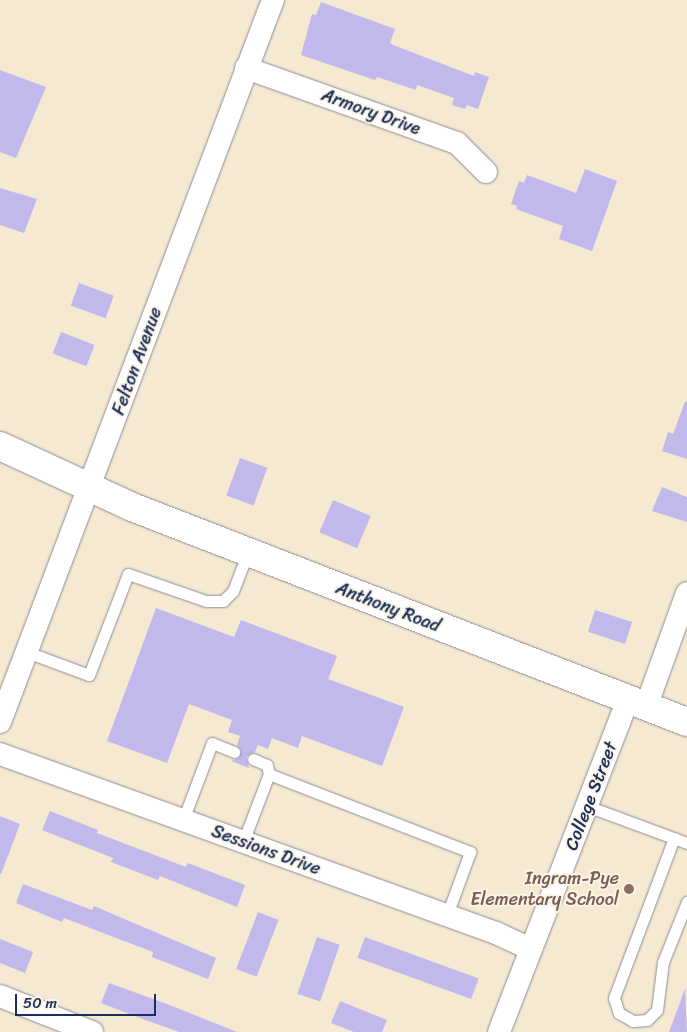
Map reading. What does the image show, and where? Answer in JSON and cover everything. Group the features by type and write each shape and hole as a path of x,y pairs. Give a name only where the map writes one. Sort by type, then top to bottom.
{"street":[{"name":"Felton Avenue","path":"0,722 273,0"},
{"name":"Armory Drive","path":"246,68 457,143 486,172"},
{"name":"Anthony Road","path":"0,446 90,488 248,552 687,722"},
{"name":"College Street","path":"499,1032 587,806 637,704 687,593"},
{"name":"Sessions Drive","path":"0,754 447,915 531,949"},
{"path":"0,996 51,1025 92,1032"}],"lane":[{"path":"27,652 89,675 128,574 206,600 223,601 233,591 248,552"},
{"path":"183,820 212,744 234,752"},
{"path":"244,842 269,774 267,764 253,759"},
{"path":"269,774 470,852 447,915"},
{"path":"587,806 687,843"},
{"path":"674,838 614,998 619,1013 633,1021 647,1020 657,1010 663,962 687,902"}],"building":[{"path":"321,2 395,29 390,43 393,45 474,76 475,72 489,77 478,109 467,105 465,109 452,105 454,98 417,85 416,90 377,77 375,80 301,55 312,14 316,15"},
{"path":"0,70 46,87 16,158 0,152"},
{"path":"585,169 617,181 592,251 559,239 563,226 516,209 517,206 511,204 519,181 524,183 527,175 576,193"},
{"path":"0,188 37,199 24,233 0,225"},
{"path":"79,283 114,296 106,318 71,306"},
{"path":"61,332 95,345 86,366 53,353"},
{"path":"685,402 687,402 687,459 662,451 668,432 673,434"},
{"path":"240,458 267,468 254,506 226,496"},
{"path":"662,487 687,497 687,522 652,511"},
{"path":"333,500 371,516 357,548 319,532"},
{"path":"156,608 234,637 241,620 337,656 328,679 404,707 382,766 302,736 298,748 272,738 268,749 258,745 255,752 246,757 249,768 231,761 239,758 241,751 237,745 240,736 228,732 232,720 189,704 167,763 107,741"},
{"path":"595,610 632,622 625,644 588,632"},
{"path":"50,811 98,830 97,833 186,867 188,863 245,885 237,907 160,876 158,880 111,862 113,858 42,830"},
{"path":"0,816 20,824 1,874 0,874"},
{"path":"23,884 92,910 94,906 216,958 208,979 152,957 153,952 64,918 62,922 16,903"},
{"path":"258,912 279,920 257,977 236,969"},
{"path":"317,937 340,945 320,1002 297,994"},
{"path":"365,937 479,978 471,999 357,958"},
{"path":"0,939 33,952 25,973 0,963"},
{"path":"109,983 237,1032 179,1032 140,1018 101,1003"},
{"path":"685,989 687,1032 669,1032"},
{"path":"340,1001 387,1020 382,1032 354,1032 331,1023"}],"place":[{"name":"Ingram-Pye Elementary School","path":"629,889"}]}
